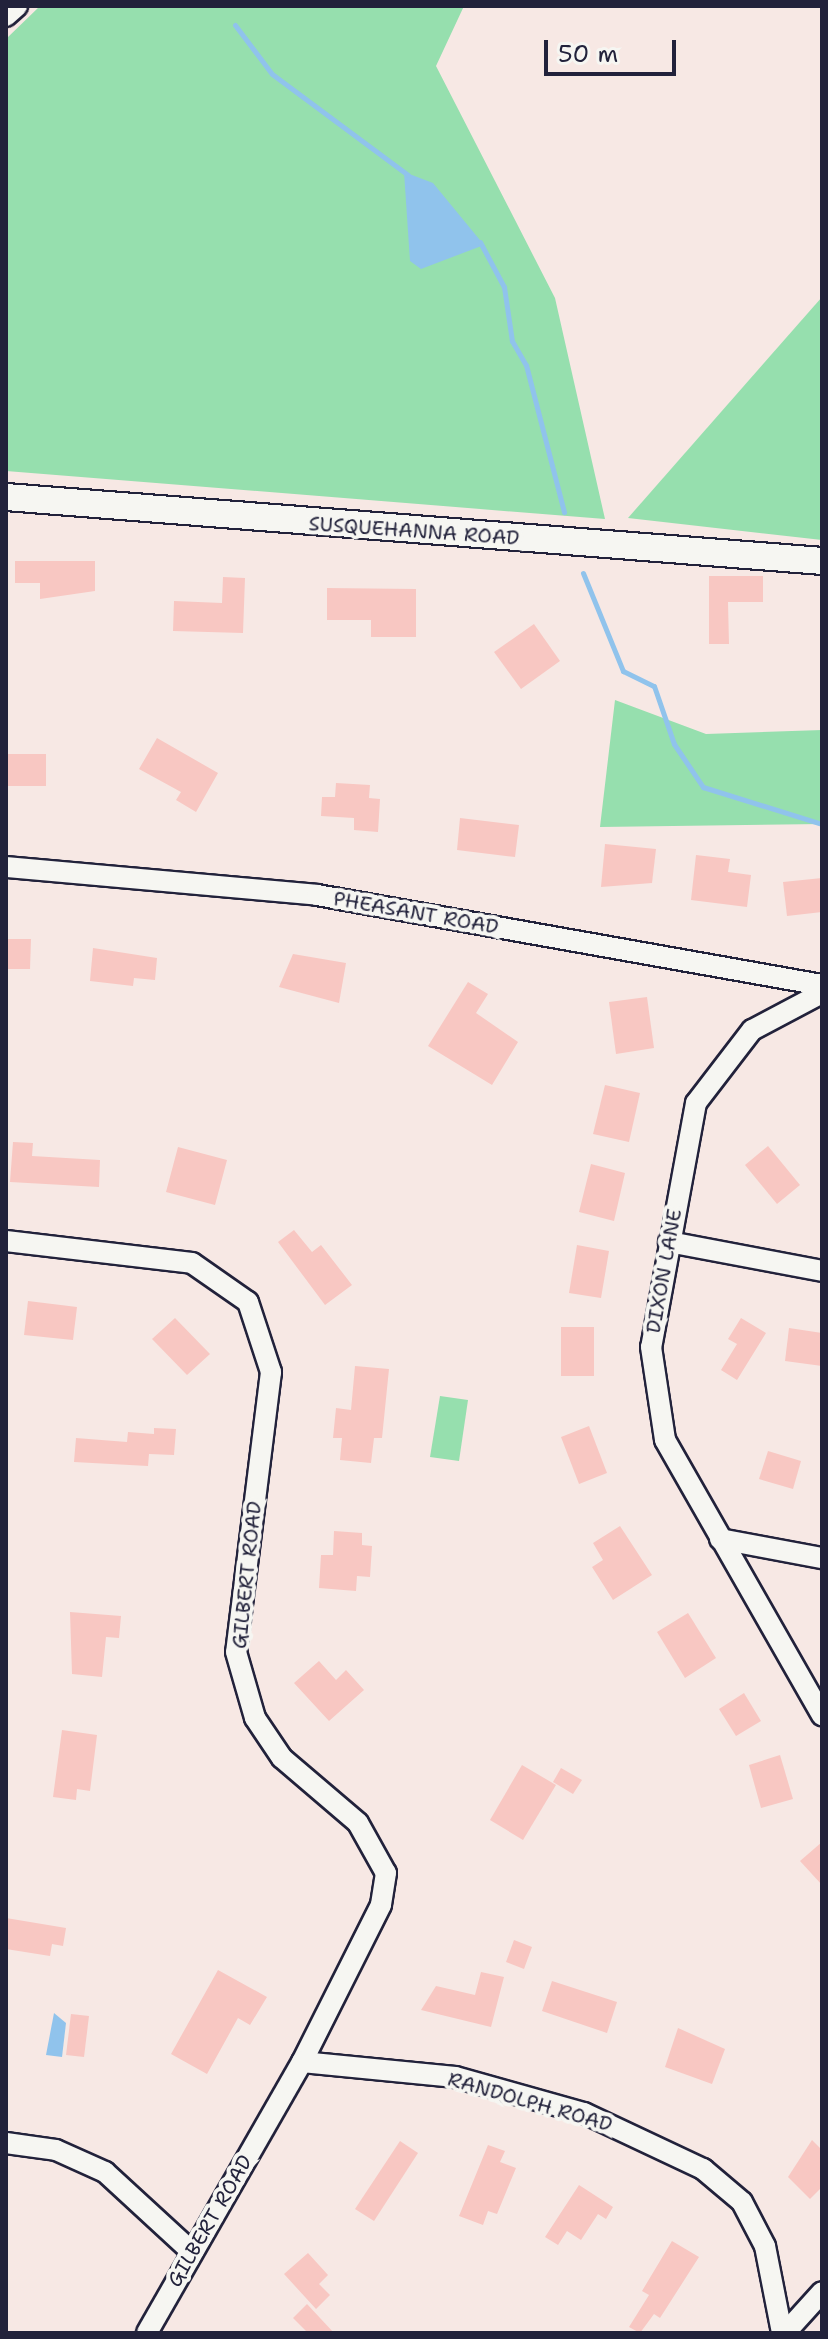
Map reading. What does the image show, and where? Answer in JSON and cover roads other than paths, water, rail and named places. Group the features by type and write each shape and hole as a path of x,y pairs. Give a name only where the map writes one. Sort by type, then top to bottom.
{"main road":[{"name":"SUSQUEHANNA ROAD","path":"6,497 822,561"}],"street":[{"path":"6,16 17,6"},
{"name":"PHEASANT ROAD","path":"6,867 317,895 822,985"},
{"name":"DIXON LANE","path":"822,993 752,1030 711,1076 696,1103 651,1347 665,1440 822,1715"},
{"name":"GILBERT ROAD","path":"6,1241 192,1263 248,1302 268,1345 271,1372 236,1652 255,1718 282,1758 358,1823 386,1873 381,1905 302,2062 147,2333"},
{"path":"669,1242 822,1271"},
{"path":"720,1539 822,1558"},
{"name":"RANDOLPH ROAD","path":"302,2062 455,2077 584,2113 703,2169 742,2202 765,2246 784,2333"},
{"path":"6,2143 56,2150 105,2172 192,2252"},
{"path":"784,2333 822,2292"}],"water":[{"path":"404,172 433,183 484,245 421,269 410,261"},
{"path":"54,2013 66,2023 62,2057 46,2055"}],"waterway":[{"path":"235,25 272,74 408,175"},
{"path":"480,242 504,287 512,341 526,365 564,512"},
{"path":"583,573 623,671 654,686 674,744 703,787 822,824"}]}
